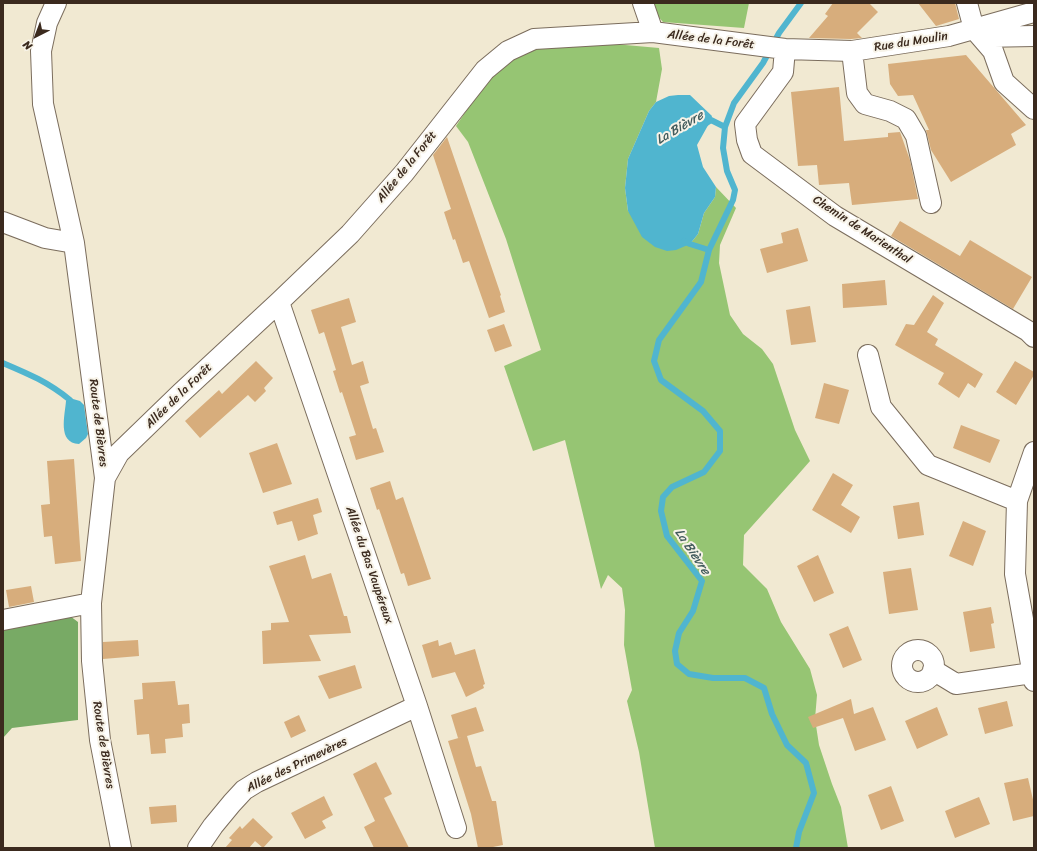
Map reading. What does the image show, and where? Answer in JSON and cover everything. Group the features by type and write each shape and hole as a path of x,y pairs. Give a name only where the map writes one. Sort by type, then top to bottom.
{"street":[{"name":"Route de Bièvres","path":"56,3 46,23 41,51 42,104 74,243 105,478 92,603 92,661 100,740 121,848"},
{"path":"643,3 653,32"},
{"path":"967,3 978,33 993,51 1004,82 1034,109"},
{"name":"Rue du Moulin","path":"978,33 1034,12"},
{"name":"Allée de la Forêt","path":"105,478 120,453 181,392 350,234 404,173 485,70 508,51 534,39 653,32 785,49"},
{"name":"Rue du Moulin","path":"785,49 852,51 978,33 1034,36"},
{"name":"Chemin de Marienthal","path":"785,49 783,72 745,124 747,140 752,154 835,216 1028,331 1034,337"},
{"path":"852,51 857,93 865,104 890,111 906,120 916,136 931,203"},
{"path":"3,222 45,238 74,243"},
{"name":"Allée du Bas Vaupéreux","path":"279,302 417,706 456,828"},
{"path":"868,355 881,407 928,465 1017,500"},
{"path":"933,670 956,684 1033,677 1015,574 1017,500 1034,452"},
{"path":"3,620 92,603"},
{"name":"Allée des Primevères","path":"198,848 213,826 244,790 417,706"}],"green space":[{"path":"651,3 749,3 744,28 663,22 655,13"},
{"path":"614,44 659,48 662,69 656,102 649,111 628,159 625,188 628,211 690,244 698,234 704,213 715,197 716,187 736,208 720,245 719,263 730,315 743,334 762,349 773,364 795,430 810,461 744,535 743,565 767,589 781,622 810,669 817,695 815,719 819,745 841,807 848,848 655,848 639,752 627,701 632,690 624,645 625,610 622,588 608,575 601,589 565,440 533,451 504,366 541,350 506,239 468,142 456,126 483,86 505,62 527,51 550,45"},
{"path":"66,613 78,622 78,720 12,728 3,738 3,625"}],"water":[{"path":"690,95 712,116 697,145 703,167 716,187 715,197 704,213 698,234 690,244 676,250 667,251 655,247 642,237 628,211 625,188 628,159 649,111 656,102 669,96"},
{"path":"73,399 80,401 84,405 88,434 79,444 68,439 65,434 64,427 66,401"}],"building":[{"path":"833,3 869,3 878,12 857,33 862,38 809,38 828,16 825,14"},
{"path":"918,3 955,3 959,19 936,26"},
{"path":"966,55 1026,125 1011,134 1016,145 951,182 931,150 926,130 929,130 913,95 898,96 890,84 888,64"},
{"path":"839,87 844,141 888,137 888,133 900,132 910,160 918,199 852,205 849,183 819,185 817,165 798,166 791,92"},
{"path":"447,137 501,295 500,296 505,312 489,318 469,261 463,263 455,239 453,240 444,212 451,209 433,155"},
{"path":"900,221 960,256 970,240 1032,277 1013,309 891,236"},
{"path":"798,228 808,261 767,273 760,249 783,243 781,233"},
{"path":"885,280 887,305 843,308 842,284"},
{"path":"933,295 944,303 927,332 938,339 935,345 983,374 975,388 968,383 959,398 938,384 944,373 895,345 906,324 914,325"},
{"path":"349,298 356,322 341,327 352,365 363,361 369,383 360,386 373,429 376,428 384,452 356,460 349,437 356,435 342,392 340,393 333,371 336,370 324,332 319,334 311,310"},
{"path":"810,306 816,342 791,345 786,310"},
{"path":"504,324 512,346 495,352 487,330"},
{"path":"256,361 273,378 264,388 266,391 255,402 248,395 200,438 185,421 219,390 222,394"},
{"path":"1015,361 1034,372 1034,375 1016,405 996,392"},
{"path":"824,383 849,390 839,424 815,418"},
{"path":"961,425 1000,440 990,463 953,448"},
{"path":"277,443 292,484 263,493 249,453"},
{"path":"74,459 81,561 55,564 52,536 44,537 41,505 50,504 47,461"},
{"path":"833,473 853,485 841,505 860,517 851,533 812,510"},
{"path":"390,481 396,500 403,497 431,579 408,586 404,573 401,574 379,509 377,510 370,488"},
{"path":"318,498 322,512 313,515 318,534 298,541 292,521 277,525 273,512"},
{"path":"919,502 924,535 898,539 893,506"},
{"path":"963,521 986,531 973,566 949,556"},
{"path":"305,555 312,579 331,573 344,616 347,616 351,633 309,635 321,661 263,664 262,631 271,630 271,623 289,622 269,566"},
{"path":"818,555 834,593 814,602 797,566"},
{"path":"911,568 918,610 889,614 883,572"},
{"path":"31,586 34,602 9,607 6,590"},
{"path":"991,607 994,623 991,624 995,648 970,652 963,612"},
{"path":"848,626 862,660 843,668 829,634"},
{"path":"138,640 139,656 103,659 103,642"},
{"path":"438,640 439,646 451,642 455,655 475,649 485,684 483,685 484,688 466,697 455,672 432,678 422,645"},
{"path":"355,665 362,688 329,699 318,676"},
{"path":"175,681 178,705 189,704 190,723 182,724 183,737 165,739 166,753 151,754 149,734 137,735 134,700 143,699 142,683"},
{"path":"851,699 854,714 873,707 886,740 855,751 843,718 813,728 808,717"},
{"path":"1007,701 1013,726 985,734 978,708"},
{"path":"476,707 484,731 467,736 476,767 481,766 492,801 496,801 503,845 488,848 478,848 471,814 448,741 462,737 458,738 451,715"},
{"path":"937,707 948,735 917,749 905,721"},
{"path":"299,715 306,731 291,738 284,722"},
{"path":"376,762 392,794 384,798 409,848 374,848 364,827 375,821 353,774"},
{"path":"1028,778 1034,804 1034,816 1013,821 1004,783"},
{"path":"891,786 904,821 881,830 868,795"},
{"path":"324,796 333,815 322,821 326,828 305,839 291,813"},
{"path":"979,797 990,824 955,838 945,811"},
{"path":"176,805 177,822 151,824 149,807"},
{"path":"253,818 273,837 263,848 255,841 249,848 225,848 232,840 229,838 240,826 242,829"}],"waterway":[{"name":"La Bièvre","path":"705,124 711,120 725,127 734,103 763,63 779,33 801,3"},
{"name":"La Bièvre","path":"725,127 723,148 727,171 735,190 733,200 709,250 701,282 659,340 654,361 661,380 703,411 720,431 720,451 704,472 672,487 663,497 661,511 667,536 702,581 693,611 679,633 675,651 677,664 689,674 713,678 745,678 764,688 772,714 787,745 806,763 814,793 799,832 796,848"},
{"name":"La Bièvre","path":"684,241 709,250"},
{"path":"3,363 46,383 70,400"}]}
